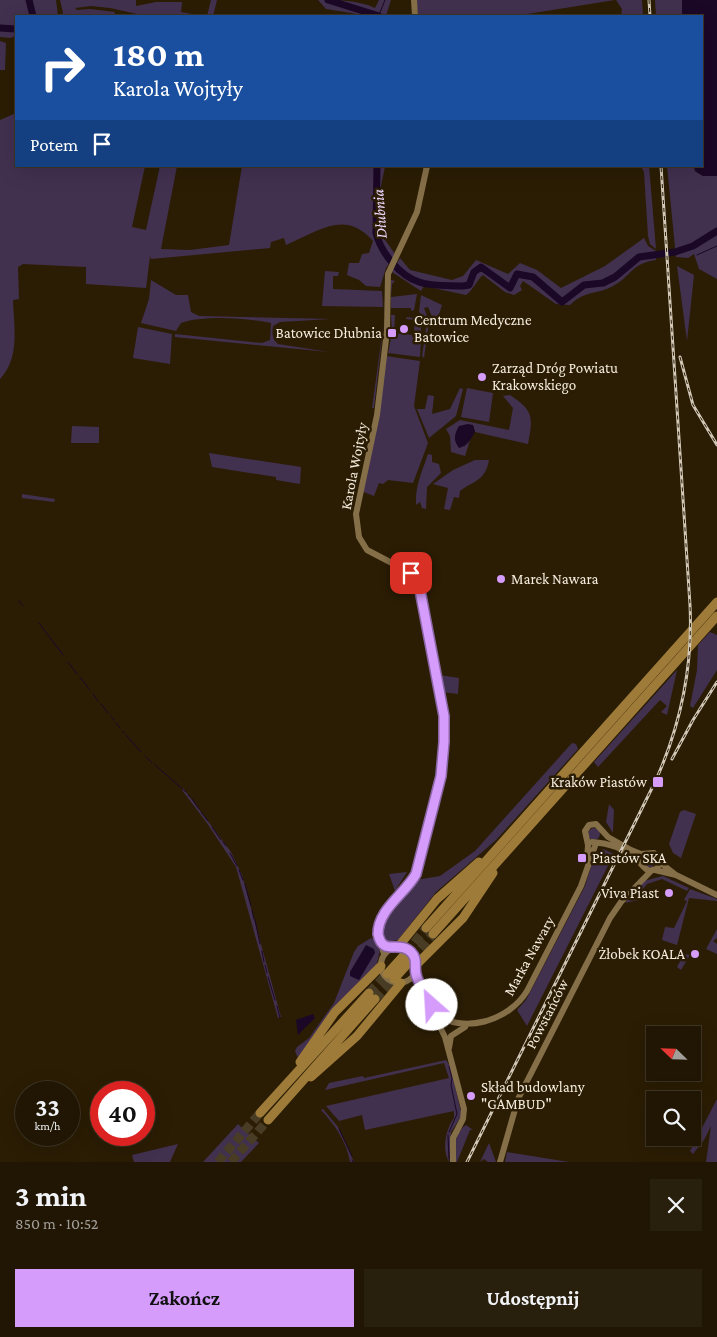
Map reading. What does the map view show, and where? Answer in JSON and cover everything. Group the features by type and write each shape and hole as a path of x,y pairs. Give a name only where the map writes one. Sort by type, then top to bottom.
{"highway":[{"path":"430,931 716,604"},
{"path":"291,1087 357,1036 398,979 406,957 437,899 503,849 663,677 716,617"},
{"path":"406,957 463,918 503,849"},
{"path":"291,1087 335,1012 381,966"},
{"path":"264,1117 372,996"}],"street":[{"path":"414,0 415,15"},
{"name":"Karola Wojtyły","path":"384,954 378,927 382,916 411,884 419,865 441,776 444,716 418,582 408,571 368,551 359,537 357,528 358,500 376,421 387,331 386,283 390,269 399,254 417,212 427,167"},
{"path":"611,842 586,840 584,831 590,824 598,825 611,842 634,854 654,853 660,862 676,875 717,895"},
{"path":"597,842 604,833"},
{"name":"Marka Nawary","path":"586,840 588,846 586,873"},
{"name":"Marka Nawary","path":"450,1034 469,1024 508,1012 522,998 586,873 597,842"},
{"path":"634,854 641,865 653,871 676,875"},
{"name":"Powstańców","path":"500,1162 514,1110 521,1092 610,918 635,886 642,873 641,865 645,854"},
{"name":"Powstańców","path":"635,886 653,871 660,862"},
{"path":"379,938 406,957 429,995 440,1027 450,1034"},
{"path":"406,957 384,954 381,966 387,978 398,979 423,987"},
{"path":"398,979 406,957"},
{"path":"435,1013 454,1024 450,1034 449,1054 464,1110 463,1119 454,1134 453,1162"},
{"path":"440,1027 446,1021"},
{"name":"Marka Nawary","path":"454,1024 469,1024"}],"shaded area":[{"path":"0,0 56,0 58,15 15,15 15,36 0,37"},
{"path":"60,0 136,0 136,6 156,2 182,2 181,12 192,14 142,15 91,6 75,8 77,10 90,9 115,12 114,15 62,15 63,13"},
{"path":"211,0 217,0 213,15 207,15"},
{"path":"318,0 355,2 375,8 379,0 391,0 386,15 363,15 326,9"},
{"path":"416,0 615,0 521,15 418,15"},
{"path":"616,0 642,0 643,15 621,15 622,9"},
{"path":"655,0 682,0 682,15 656,15"},
{"path":"682,0 717,0 717,176 703,176 695,171 694,167 703,167 703,15 682,15"},
{"path":"0,41 6,43 5,70 0,70"},
{"path":"15,113 15,167 145,167 132,227 146,230 160,167 177,167 161,249 190,250 229,245 242,167 385,167 380,194 386,210 381,234 395,254 386,268 380,287 366,286 359,280 347,275 349,263 359,263 362,254 369,253 373,241 363,231 352,226 342,225 321,229 286,245 284,238 271,242 270,248 151,259 150,256 146,288 86,284 86,267 23,264 18,267 19,299 13,300 15,332 11,362 0,379 0,120"},
{"path":"642,167 649,167 656,249 650,244 648,236 644,172"},
{"path":"667,167 694,167 695,171 703,176 717,176 717,279 699,269 694,254 688,258 676,257"},
{"path":"644,238 648,246 656,251 656,260 641,264 613,286 581,297 570,305 556,304 523,281 520,286 522,290 514,295 505,292 483,275 466,295 424,286 421,291 392,272 400,258 410,270 452,280 463,276 476,260 508,274 520,263 537,270 561,288 605,266"},
{"path":"677,266 694,275 687,341"},
{"path":"325,271 339,272 338,276 333,276 333,289 382,291 383,307 322,306"},
{"path":"151,280 176,295 188,295 191,312 199,316 331,319 280,322 273,326 274,338 278,344 329,352 175,337 175,334 262,343 270,340 271,323 238,319 201,319 181,323 176,331 141,323 149,299"},
{"path":"391,280 395,281 392,284 391,297"},
{"path":"417,294 414,310 411,311 411,308 391,308 391,297"},
{"path":"421,295 442,305 438,317 434,316 433,319 428,307 424,308 429,321 424,358 422,356 427,322 419,312"},
{"path":"391,315 395,315 394,333 412,335 412,337 421,339 420,357 388,353 392,333"},
{"path":"415,315 422,322 420,335 418,332 414,332 415,320 406,319 407,317 414,318"},
{"path":"384,321 374,408 372,408"},
{"path":"138,327 172,334 170,364 133,358"},
{"path":"386,356 420,361 414,406 428,443 413,483 388,480 383,484 379,483 374,496 361,491"},
{"path":"460,388 463,389 456,416 429,438 417,409 425,409 428,395 434,396 432,414 450,409"},
{"path":"467,388 493,393 489,422 461,417"},
{"path":"510,395 528,410 530,415 531,427 528,444 475,432 473,425 464,447 470,440 465,456 451,452 450,436 446,429 460,420 509,430 513,408 503,396"},
{"path":"473,425 475,432 467,444 459,448 455,440 456,432 459,426"},
{"path":"72,426 99,427 99,443 71,443"},
{"path":"209,453 301,467 300,484 276,480 276,477 212,467"},
{"path":"428,454 432,455 432,462 439,464 441,473 427,487 426,509 422,508 420,502 416,505 416,498 419,479"},
{"path":"475,460 489,460 485,472 479,479 460,491 459,498 454,497 450,510 444,509 448,488 433,484 453,470"},
{"path":"22,494 55,499 54,502 22,498"},
{"path":"710,632 717,635 717,670 693,708 690,706 697,670 698,645"},
{"path":"677,670 667,715 661,712 667,706 660,700 598,767 594,762"},
{"path":"439,675 459,678 458,694 442,692"},
{"path":"445,703 449,727 449,745 447,762 444,780 431,833 447,759 448,729"},
{"path":"572,743 576,744 578,749 496,840 436,892 398,940 387,942 383,935 383,927 387,918 416,880 440,876 475,851"},
{"path":"183,788 231,852 242,875 281,1017 278,1018 236,867 207,823 182,790"},
{"path":"609,804 614,810 613,833 606,822"},
{"path":"684,810 696,814 681,858 673,853 669,844 680,812"},
{"path":"592,828 596,828 600,834 596,840 592,840 588,836 588,832"},
{"path":"603,849 614,854 527,1026 517,1010 526,1000 585,886 595,854"},
{"path":"650,856 656,862 650,868 644,862"},
{"path":"407,872 395,891 389,874"},
{"path":"663,876 689,888 687,891 662,879 647,884 639,894 635,894 643,899 625,903 644,881"},
{"path":"690,889 717,899 717,901 689,898 677,945 662,940 665,927 674,928 687,901 684,900"},
{"path":"717,929 717,938 713,941 717,944 717,954 706,949"},
{"path":"371,938 376,940 380,951 376,967 339,1002 298,1058 295,1051 297,1047 309,1038 334,1003 354,952 358,946"},
{"path":"366,945 374,949 375,953 359,980 350,976 350,972"},
{"path":"684,954 690,955 681,970 677,967"},
{"path":"313,1014 315,1018 298,1035 296,1020"},
{"path":"446,1060 450,1066 461,1111 461,1117 451,1132 449,1162 445,1146 448,1128 454,1118 454,1111 365,1130 362,1115 339,1121 326,1106 449,1078 444,1063 325,1090 329,1083 363,1076 364,1078"},
{"path":"717,1099 717,1162 706,1162 711,1126 701,1144 701,1130"},
{"path":"323,1109 338,1127 354,1162 350,1162 343,1141 336,1128 321,1110"},
{"path":"238,1124 259,1143 241,1162 203,1162"},
{"path":"466,1125 473,1130 470,1130 457,1162 455,1162 457,1137"},
{"path":"489,1143 496,1162 488,1162 484,1159 480,1162"},
{"path":"178,1144 170,1162 134,1162 132,1155"},
{"path":"693,1146 699,1146 693,1154 690,1151"},
{"path":"507,1152 569,1162 505,1162"}],"waterway":[{"name":"Dłubnia","path":"29,0 33,15"},
{"name":"Dłubnia","path":"328,0 376,15"},
{"path":"379,15 385,0"},
{"name":"Dłubnia","path":"0,28 15,29"},
{"name":"Dłubnia","path":"377,167 376,233 379,241 387,256 398,269 405,275 424,284 441,286 469,285 474,272 481,267 510,288 517,274 533,277 562,302 584,285 603,283 615,277 639,257 675,252 693,246 717,231"},
{"path":"697,255 717,246"},
{"path":"19,601 23,606"},
{"path":"39,623 63,655"},
{"path":"68,662 77,674"},
{"path":"80,677 90,690"},
{"path":"93,694 98,701"},
{"path":"101,704 108,713"},
{"path":"111,716 114,720"},
{"path":"116,723 120,728"},
{"path":"126,735 141,752"},
{"path":"145,756 152,763"},
{"path":"155,765 186,792"},
{"path":"192,799 199,809"},
{"path":"201,812 208,821"},
{"path":"212,827 221,840"},
{"path":"223,842 226,846"},
{"path":"230,853 237,866"},
{"path":"239,870 243,880"},
{"path":"245,884 251,906"},
{"path":"252,910 254,919"},
{"path":"255,920 260,944"},
{"path":"262,951 264,962"},
{"path":"265,965 267,973"},
{"path":"268,977 275,1000"},
{"path":"277,1006 280,1018"},
{"path":"449,1066 457,1114 449,1132"},
{"path":"339,1129 352,1156"},
{"path":"448,1135 449,1159"}],"tunnel":[{"path":"406,953 426,928"},
{"path":"412,959 433,934"},
{"path":"369,993 387,974"},
{"path":"375,999 394,979"},
{"path":"218,1162 260,1113"},
{"path":"231,1162 268,1120"}],"railway":[{"path":"649,0 650,15"},
{"path":"467,1162 655,782 672,739 683,695 689,651 690,605 661,167"},
{"path":"680,357 693,405 717,445"},
{"path":"672,759 693,720 717,682"}],"place":[{"name":"Centrum Medyczne Batowice","path":"404,329"},
{"name":"Batowice Dłubnia","path":"392,333"},
{"name":"Zarząd Dróg Powiatu Krakowskiego","path":"482,377"},
{"name":"Marek Nawara","path":"501,579"},
{"name":"Kraków Piastów","path":"658,782"},
{"name":"Piastów SKA","path":"582,858"},
{"name":"Viva Piast","path":"669,893"},
{"name":"Żłobek KOALA","path":"695,954"},
{"name":"Skład budowlany \"GAMBUD\"","path":"471,1096"}],"route":[{"path":"411,573 418,580 444,716 443,762 416,874 408,888 382,916 379,922 378,934 386,947 390,949 402,947 412,953 417,964 417,976 428,993 432,1005"}]}
